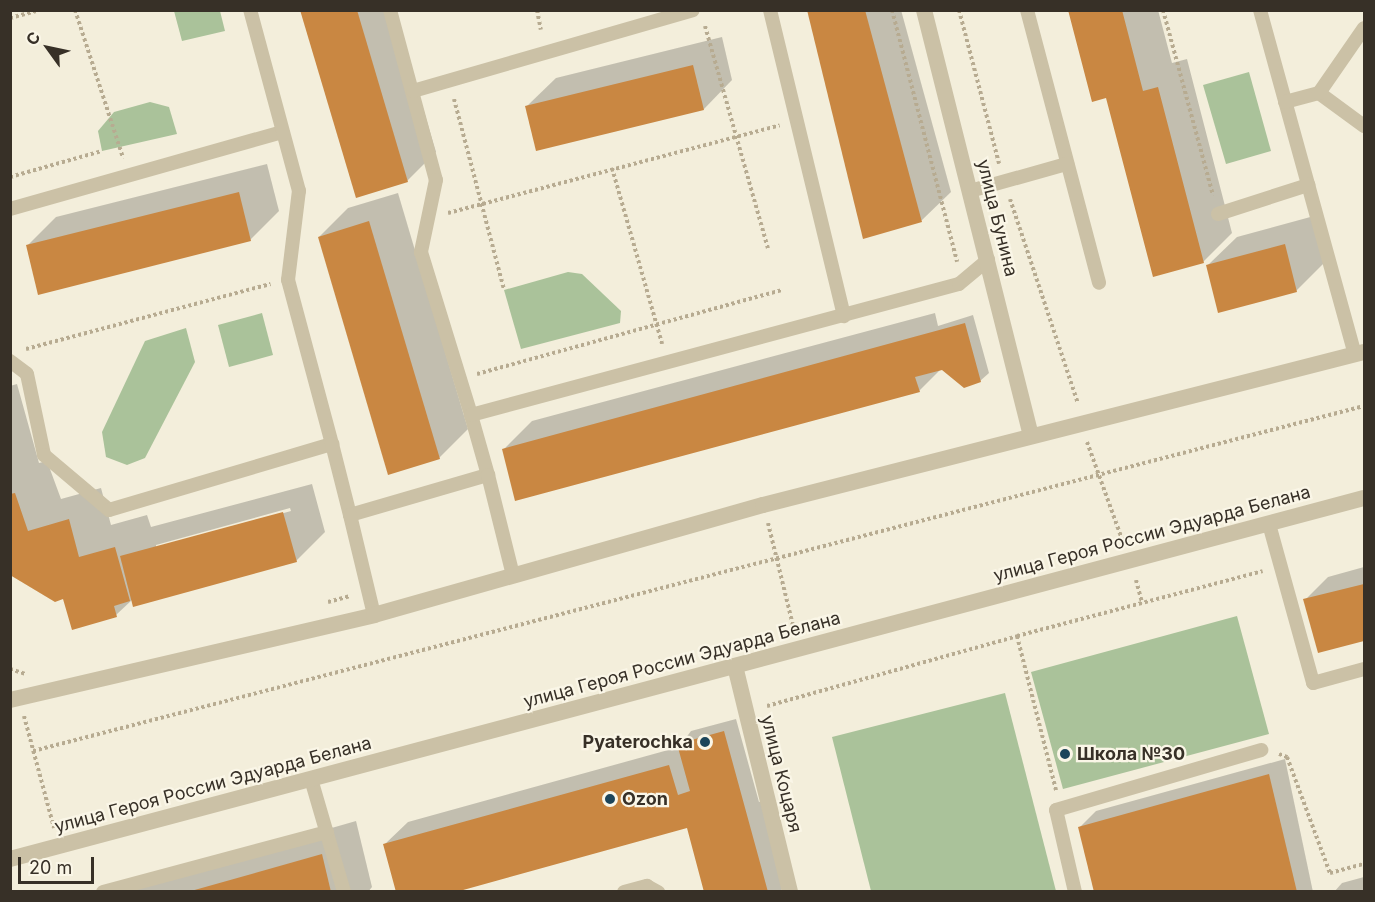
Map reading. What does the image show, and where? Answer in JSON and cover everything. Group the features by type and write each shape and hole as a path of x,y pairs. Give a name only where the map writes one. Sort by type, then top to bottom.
{"street":[{"name":"улица Бунина","path":"924,10 1030,436"},
{"path":"14,699 374,615 764,505 1360,353"},
{"name":"улица Героя России Эдуарда Белана","path":"10,859 1365,498"},
{"name":"улица Коцаря","path":"735,666 790,891"}],"lane":[{"path":"250,10 299,191 288,280 350,514 374,615"},
{"path":"390,10 436,180 421,252 471,415 513,575"},
{"path":"413,91 693,10"},
{"path":"770,10 844,315"},
{"path":"1027,10 1100,283"},
{"path":"1260,10 1308,186 1360,353"},
{"path":"1285,102 1319,93 1365,28"},
{"path":"1319,93 1365,126"},
{"path":"10,209 282,132"},
{"path":"970,191 1067,164"},
{"path":"1218,214 1308,186"},
{"path":"471,415 959,284 988,260"},
{"path":"10,361 27,374 44,455 109,510 332,444"},
{"path":"350,514 488,475"},
{"path":"1269,524 1313,683 1365,669"},
{"path":"1075,891 1056,810 1261,750"},
{"path":"311,778 345,891"},
{"path":"103,891 327,832"},
{"path":"624,891 647,886 658,891"}],"path":[{"path":"10,18 39,10"},
{"path":"75,10 128,175"},
{"path":"537,10 541,30"},
{"path":"892,10 957,261 953,266"},
{"path":"959,10 1004,181 1083,423 1095,475 1130,559"},
{"path":"1163,10 1218,214"},
{"path":"704,22 734,135 768,248"},
{"path":"449,80 504,290"},
{"path":"427,219 734,135 796,121"},
{"path":"10,177 102,151"},
{"path":"612,168 667,362"},
{"path":"22,350 288,280"},
{"path":"460,379 783,290"},
{"path":"33,751 1365,406"},
{"path":"764,505 799,649"},
{"path":"746,712 1017,636 1281,567"},
{"path":"1017,636 1060,809"},
{"path":"14,699 33,751 59,846"},
{"path":"1261,750 1287,757 1330,873 1365,864"}],"green space":[{"path":"174,11 220,11 225,31 182,41"},
{"path":"1249,72 1271,151 1226,164 1203,85"},
{"path":"150,102 169,107 177,134 102,151 98,131 114,112"},
{"path":"568,272 582,274 621,311 620,323 521,349 504,290"},
{"path":"262,313 273,355 229,367 218,325"},
{"path":"186,328 195,362 145,458 127,465 106,457 102,432 145,341"},
{"path":"1237,616 1269,734 1063,789 1031,672"},
{"path":"1005,693 1056,891 871,891 832,737"}],"building":[{"path":"300,10 357,10 408,182 356,198"},
{"path":"807,10 865,10 922,222 863,239"},
{"path":"1068,10 1122,10 1143,91 1158,87 1204,263 1153,277 1106,98 1092,102"},
{"path":"693,65 704,110 536,151 525,106"},
{"path":"239,192 251,241 38,295 26,245"},
{"path":"369,221 440,459 388,475 318,237"},
{"path":"1285,244 1297,292 1218,313 1206,265"},
{"path":"965,323 981,382 964,388 942,370 915,377 920,392 515,501 502,449"},
{"path":"15,493 28,531 69,519 79,557 115,547 130,601 114,606 117,617 72,630 63,599 55,602 10,575 10,494"},
{"path":"283,512 297,562 133,607 120,556"},
{"path":"1364,584 1364,641 1318,653 1303,599"},
{"path":"724,731 768,892 704,892 687,828 456,892 396,892 383,844 669,765 678,795 690,791 677,744"},
{"path":"1269,774 1297,892 1094,892 1078,827"},
{"path":"322,854 331,892 191,892 191,891"}],"place":[{"name":"Pyaterochka","path":"705,742"},
{"name":"Школа №30","path":"1065,754"},
{"name":"Ozon","path":"610,799"}]}
